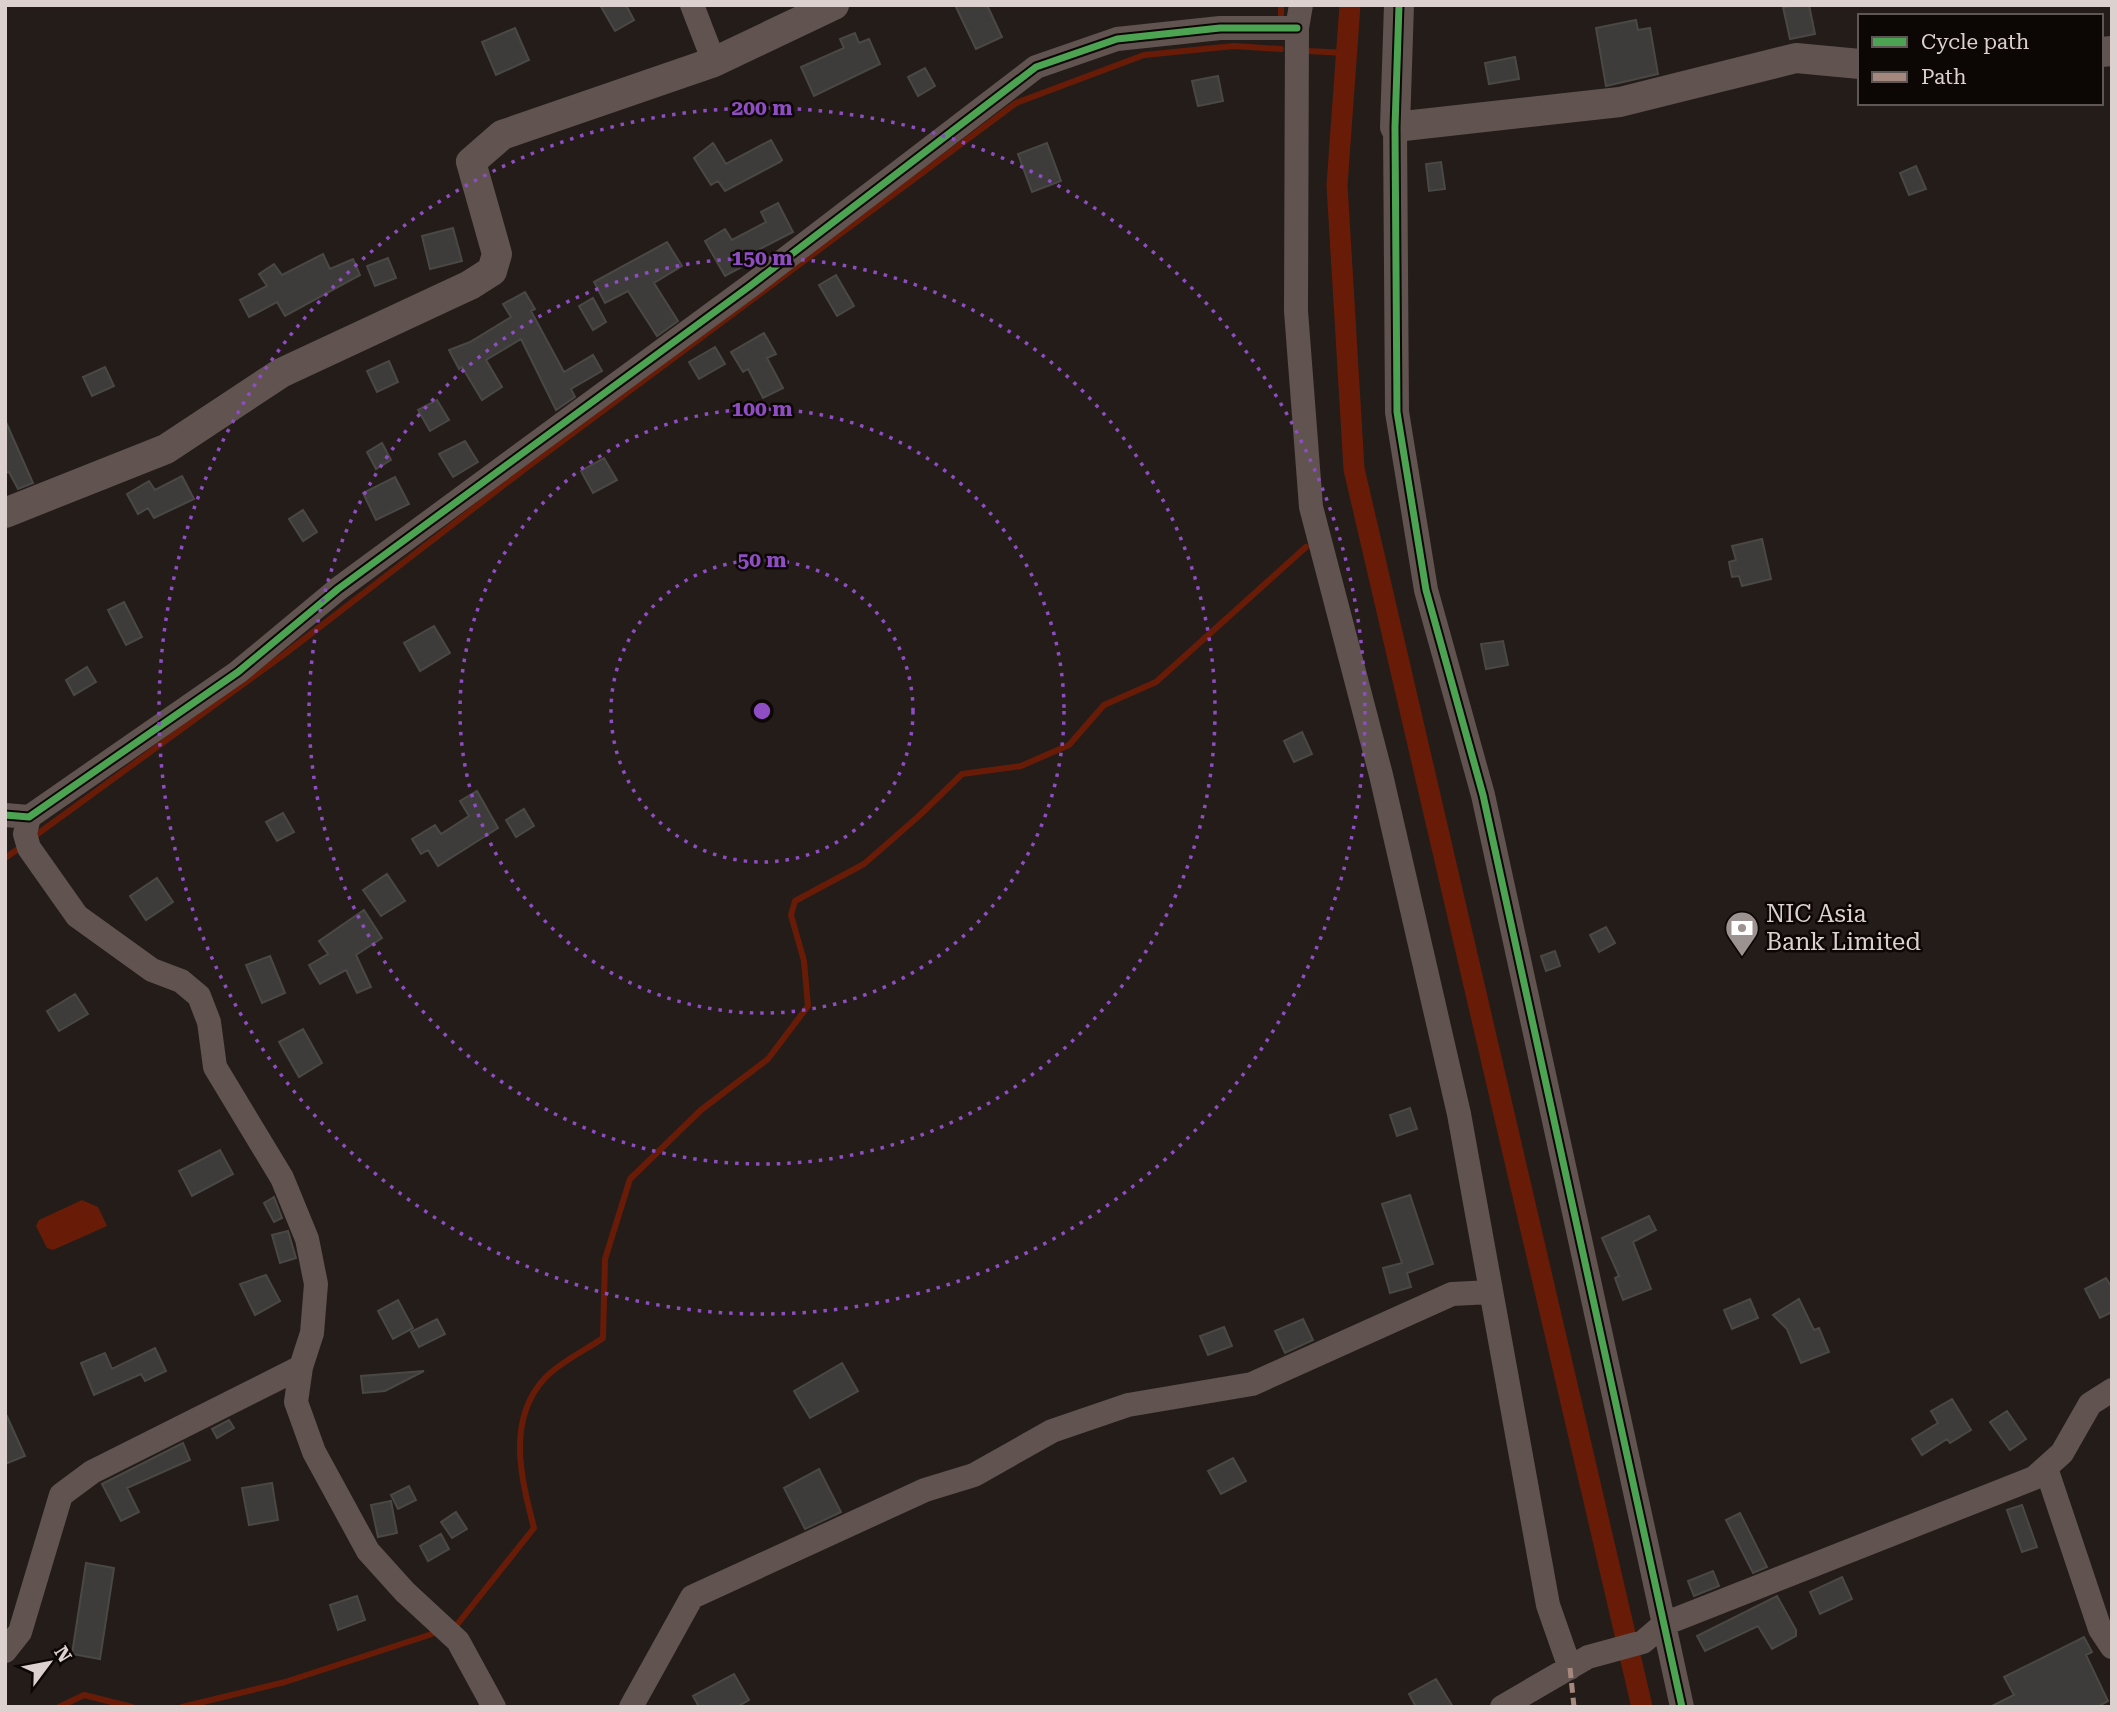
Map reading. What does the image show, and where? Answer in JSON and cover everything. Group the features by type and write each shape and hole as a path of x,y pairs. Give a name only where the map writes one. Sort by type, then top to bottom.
{"street":[{"path":"692,5 713,62"},
{"path":"5,513 166,449 281,373 471,285 492,271 497,254 471,162 502,135 713,62 834,5"},
{"path":"1399,5 1395,127 1397,412 1426,590 1483,795 1682,1707"},
{"path":"494,1707 458,1641 404,1592 368,1551 314,1452 296,1402 301,1367 312,1333 316,1284 307,1239 282,1178 215,1067 209,1022 199,996 181,981 152,970 77,916 22,828 238,672 338,589 750,286 1036,67 1117,39 1299,17 1296,311 1311,507 1381,775 1459,1114 1548,1605 1579,1662"},
{"path":"1395,127 1620,102 1796,58 1858,64"},
{"path":"631,1707 692,1597 925,1490 974,1475 1052,1431 1128,1405 1252,1384 1452,1294 1491,1292"},
{"path":"5,1651 20,1632 61,1495 92,1472 301,1367"},
{"path":"1502,1707 1579,1662 1643,1642 1664,1624 2034,1478 2062,1453 2090,1404 2112,1390"},
{"path":"2046,1468 2100,1629 2112,1647"}],"shaded area":[{"path":"82,1200 98,1207 107,1226 53,1250 47,1248 36,1226 39,1220"}],"building":[{"path":"600,5 626,5 634,20 615,31"},
{"path":"955,5 987,5 1002,37 976,49"},
{"path":"1809,5 1815,34 1790,39 1783,7"},
{"path":"1636,20 1638,30 1650,28 1658,74 1606,86 1596,28"},
{"path":"515,28 529,60 496,75 482,42"},
{"path":"855,33 859,43 869,39 880,64 814,96 801,67 844,48 840,39"},
{"path":"1515,57 1519,79 1489,84 1485,63"},
{"path":"925,68 935,86 918,96 908,77"},
{"path":"1218,76 1223,101 1198,106 1192,81"},
{"path":"771,140 782,160 725,191 718,181 711,185 694,158 713,143 726,164"},
{"path":"1047,143 1061,181 1032,192 1018,154"},
{"path":"1441,162 1445,189 1429,191 1426,164"},
{"path":"1916,166 1926,189 1909,195 1900,173"},
{"path":"778,203 793,232 760,249 764,255 725,276 705,241 725,229 732,240 766,222 761,212"},
{"path":"453,228 462,261 430,269 422,236"},
{"path":"667,242 682,266 654,283 678,321 657,336 628,291 605,303 594,282"},
{"path":"323,254 330,269 353,259 360,275 285,316 277,302 249,317 240,300 267,286 259,274 274,264 282,275"},
{"path":"388,258 396,278 375,286 367,266"},
{"path":"836,275 854,306 837,316 819,285"},
{"path":"525,292 535,309 531,311 564,372 593,355 602,371 571,389 575,397 556,410 521,339 486,360 502,387 482,400 462,367 459,369 449,350 470,342 511,317 503,304"},
{"path":"593,298 606,322 593,330 579,306"},
{"path":"764,333 776,354 767,358 783,388 763,398 748,369 743,372 731,352"},
{"path":"715,347 725,364 699,379 689,362"},
{"path":"389,361 398,382 377,392 367,371"},
{"path":"105,367 114,386 92,396 83,377"},
{"path":"437,400 449,420 430,431 418,410"},
{"path":"5,420 33,483 18,489 9,472 5,473"},
{"path":"465,441 478,462 453,477 439,454"},
{"path":"382,443 391,460 376,469 367,452"},
{"path":"604,458 617,480 593,493 581,471"},
{"path":"182,476 194,499 154,518 148,508 138,514 127,494 149,481 155,490"},
{"path":"395,477 409,504 376,520 363,493"},
{"path":"303,510 317,532 303,541 289,519"},
{"path":"1762,539 1771,579 1742,586 1739,576 1732,577 1729,562 1736,560 1732,546"},
{"path":"124,602 142,637 126,645 108,610"},
{"path":"434,626 450,653 420,671 404,643"},
{"path":"1503,641 1508,665 1486,669 1481,644"},
{"path":"87,667 96,682 74,695 66,680"},
{"path":"1302,732 1312,754 1294,762 1284,741"},
{"path":"477,791 498,828 438,866 428,850 421,854 412,839 435,825 441,834 469,816 460,801"},
{"path":"524,809 534,826 516,837 506,820"},
{"path":"283,813 294,832 277,841 266,822"},
{"path":"387,874 405,901 381,916 363,890"},
{"path":"157,878 173,902 146,920 130,896"},
{"path":"364,910 382,938 356,955 371,987 357,993 346,970 320,984 309,965 328,954 319,941"},
{"path":"1606,927 1615,943 1599,952 1590,935"},
{"path":"1555,951 1560,966 1546,971 1541,956"},
{"path":"270,956 285,993 262,1003 246,965"},
{"path":"75,994 88,1014 59,1031 47,1011"},
{"path":"303,1029 322,1063 299,1077 279,1042"},
{"path":"1410,1108 1417,1129 1397,1136 1390,1115"},
{"path":"220,1150 233,1174 192,1196 179,1171"},
{"path":"1410,1195 1433,1264 1407,1273 1411,1287 1390,1293 1383,1268 1402,1263 1382,1204"},
{"path":"274,1197 282,1218 274,1222 264,1203"},
{"path":"1649,1216 1656,1230 1633,1242 1651,1289 1623,1300 1615,1278 1619,1276 1602,1238"},
{"path":"288,1231 296,1258 280,1263 272,1235"},
{"path":"266,1275 280,1301 255,1315 240,1284"},
{"path":"2106,1278 2112,1288 2112,1312 2100,1318 2085,1289"},
{"path":"1750,1299 1758,1318 1732,1329 1724,1310"},
{"path":"1799,1299 1814,1330 1819,1328 1829,1352 1801,1363 1787,1329 1773,1315"},
{"path":"398,1300 413,1328 393,1339 378,1311"},
{"path":"437,1319 445,1334 419,1347 411,1332"},
{"path":"1303,1319 1313,1340 1285,1353 1275,1331"},
{"path":"1224,1327 1232,1346 1208,1355 1200,1336"},
{"path":"155,1348 166,1371 145,1381 141,1374 94,1395 81,1363 105,1353 112,1369"},
{"path":"842,1363 858,1391 810,1418 794,1391"},
{"path":"424,1371 385,1391 363,1393 361,1376"},
{"path":"1952,1399 1971,1430 1950,1443 1947,1439 1922,1455 1912,1439 1938,1423 1931,1411"},
{"path":"2007,1411 2026,1439 2010,1450 1990,1422"},
{"path":"5,1412 25,1456 5,1464"},
{"path":"229,1420 234,1428 217,1438 212,1429"},
{"path":"183,1443 190,1460 127,1488 139,1512 121,1521 102,1484"},
{"path":"1233,1458 1246,1481 1221,1494 1208,1471"},
{"path":"819,1469 841,1512 805,1529 784,1488"},
{"path":"272,1483 278,1520 249,1525 242,1488"},
{"path":"409,1486 416,1500 398,1509 391,1495"},
{"path":"391,1501 397,1533 378,1537 371,1505"},
{"path":"2022,1505 2037,1547 2022,1552 2007,1510"},
{"path":"456,1512 467,1529 452,1538 441,1522"},
{"path":"1740,1513 1767,1567 1753,1573 1726,1520"},
{"path":"441,1534 449,1549 428,1561 420,1546"},
{"path":"86,1563 114,1568 100,1659 72,1654"},
{"path":"1713,1571 1719,1586 1694,1596 1688,1581"},
{"path":"1842,1577 1852,1599 1820,1614 1810,1592"},
{"path":"357,1596 365,1620 338,1630 330,1605"},
{"path":"1777,1596 1796,1630 1796,1636 1772,1649 1758,1626 1705,1651 1697,1636"},
{"path":"2084,1637 2092,1652 2086,1655 2108,1701 2097,1707 1990,1707 2014,1695 2004,1677"},
{"path":"734,1674 749,1700 737,1707 699,1707 693,1696"},
{"path":"1436,1679 1453,1707 1416,1707 1409,1694"}],"waterway":[{"path":"1281,5 1281,20"},
{"path":"1350,5 1337,185 1354,469 1642,1707"},
{"path":"32,838 286,653 526,468 1016,103 1144,55 1234,46 1281,49"},
{"path":"1308,51 1346,53"},
{"path":"456,1626 534,1528 521,1470 521,1431 525,1412 533,1394 551,1372 603,1338 605,1259 630,1179 701,1110 768,1059 808,1006 804,961 791,915 795,901 864,864 962,774 1021,766 1069,745 1104,705 1156,682 1306,547"},
{"path":"5,858 24,845"},
{"path":"182,1707 285,1682 432,1634"},
{"path":"59,1707 84,1695 132,1707"}],"marked path":[{"path":"1570,1668 1574,1707"}],"cycle path":[{"path":"1399,5 1395,127 1397,412 1426,590 1483,795 1682,1707"},
{"path":"5,815 29,817 238,672 338,589 750,286 1036,67 1117,39 1220,28 1297,28"}],"place":[{"name":"NIC Asia Bank Limited","path":"1742,958"}]}
